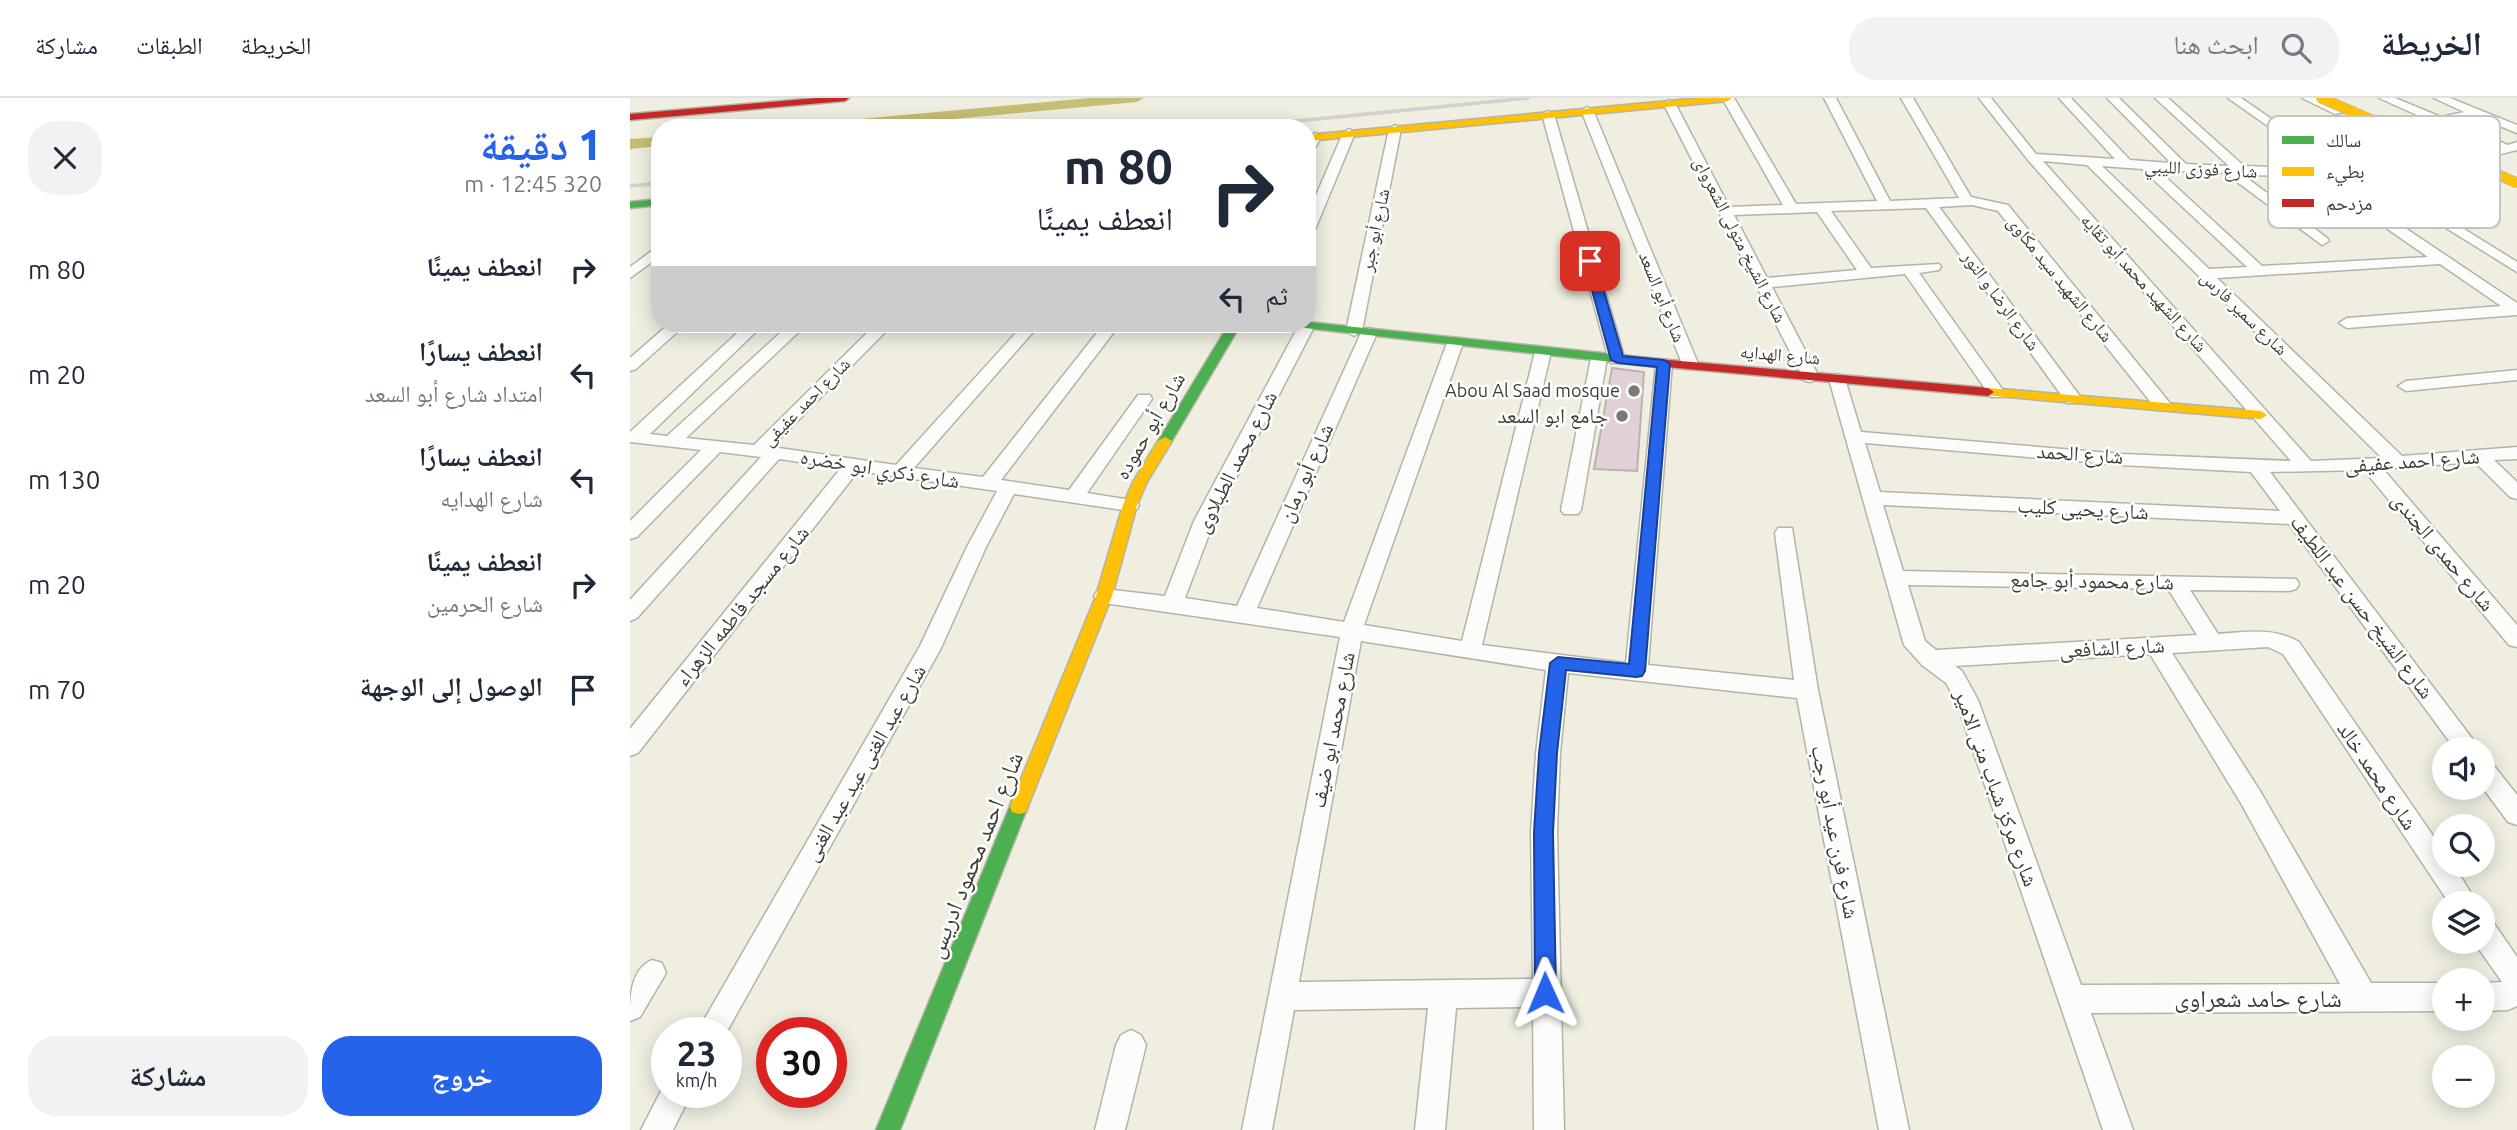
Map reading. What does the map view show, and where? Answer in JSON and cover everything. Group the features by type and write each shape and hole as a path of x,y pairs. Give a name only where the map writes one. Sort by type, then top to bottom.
{"main road":[{"path":"630,109 764,98"},
{"path":"630,117 845,98"},
{"path":"1316,141 1349,133 1728,98"},
{"path":"2336,98 2378,116"},
{"path":"2316,99 2357,116"},
{"path":"2500,169 2517,176"},
{"path":"2500,176 2517,183"},
{"path":"630,205 651,203"},
{"name":"شارع الهدايه","path":"1316,326 1618,360 2262,415"},
{"name":"شارع أبو حموده","path":"1104,596 1130,505 1164,439 1229,333"},
{"name":"شارع احمد محمود ادريس","path":"888,1130 1104,596"}],"street":[{"path":"1728,98 1791,208"},
{"path":"1830,98 1885,205"},
{"path":"1907,98 1969,202"},
{"name":"شارع الشهيد محمد أبو تقايه","path":"1985,98 2032,157 2306,467"},
{"path":"2065,98 2127,165"},
{"path":"2113,98 2183,168"},
{"path":"2161,98 2236,171 2268,197"},
{"path":"2234,98 2268,121"},
{"path":"2316,99 2336,98"},
{"path":"2385,98 2428,116"},
{"path":"2440,98 2482,116"},
{"path":"2316,99 2351,116"},
{"name":"شارع الشيخ متولى الشعرواى","path":"1669,103 1811,377"},
{"name":"شارع أبو السعد","path":"1587,110 1690,366"},
{"path":"2462,116 2475,113"},
{"path":"1548,114 1618,360"},
{"path":"2500,123 2517,130"},
{"name":"شارع أبو جبر","path":"1361,332 1395,129"},
{"path":"1316,211 1349,133"},
{"name":"شارع فوزى الليبي","path":"2032,157 2268,172"},
{"name":"شارع سمير فارس","path":"2091,162 2398,463"},
{"path":"2146,166 2259,271"},
{"path":"2500,183 2517,190"},
{"name":"شارع الشهيد سيد مكاوى","path":"1725,211 1969,202 2003,208 2162,407"},
{"name":"شارع الرضا و النور","path":"1929,203 2073,399"},
{"path":"1821,207 1867,273"},
{"path":"2306,228 2322,241"},
{"path":"2395,228 2516,309"},
{"path":"2454,228 2517,268"},
{"path":"630,274 651,256"},
{"path":"2205,274 2442,260"},
{"path":"1762,283 1934,267"},
{"path":"1909,270 1997,393"},
{"path":"2347,323 2516,309"},
{"name":"شارع أبو رمان","path":"1244,614 1361,332"},
{"path":"630,366 668,333"},
{"path":"633,437 745,333"},
{"path":"673,440 789,333"},
{"name":"شارع احمد عفيفى","path":"630,613 767,452 877,333"},
{"path":"900,472 1024,333"},
{"name":"شارع عبد الغنى عيد عبد الغنى","path":"720,1017 930,648 955,597 998,486 1106,333"},
{"name":"شارع محمد الطبلاوى","path":"1173,603 1204,521 1298,333"},
{"name":"شارع محمد ابو ضيف","path":"1257,1130 1352,629 1455,343"},
{"path":"1470,651 1543,352"},
{"path":"1571,510 1599,358"},
{"path":"1636,671 1664,364"},
{"path":"2406,386 2517,376"},
{"name":"شارع مركز شباب منى الامير","path":"1837,379 1915,645 1954,677 1967,700 2118,1130"},
{"path":"1074,497 1144,400"},
{"name":"شارع ذكري ابو خضره","path":"633,437 767,452 1130,505"},
{"name":"شارع الحمد","path":"1853,437 2256,466 2306,467"},
{"path":"630,533 716,446"},
{"name":"شارع احمد عفيفى","path":"2306,467 2369,465 2517,453"},
{"path":"2479,456 2517,493"},
{"name":"شارع مسجد فاطمه الزهراء","path":"630,746 853,465"},
{"name":"شارع حمدى الجندى","path":"2369,465 2517,639"},
{"name":"شارع الشيخ حسن عبد اللطيف","path":"2256,466 2459,737"},
{"name":"شارع يحيى كليب","path":"1872,498 2295,518"},
{"name":"شارع فرن عيد أبو رجب","path":"1785,533 1807,690 1894,1130"},
{"name":"شارع محمود أبو جامع","path":"1895,578 2289,583"},
{"path":"2174,582 2212,642"},
{"path":"1104,596 1173,603 1352,629 1470,651 1558,663 1807,690"},
{"name":"شارع الشافعى","path":"1930,659 2274,639 2291,648"},
{"path":"2156,645 2251,798 2364,999"},
{"name":"شارع محمد خالد","path":"2291,648 2456,891"},
{"path":"1549,1130 1544,832 1548,753 1558,663"},
{"path":"2495,785 2517,814"},
{"path":"2495,949 2517,981"},
{"path":"630,1007 652,973"},
{"path":"2495,996 2508,996 2517,992"},
{"path":"1282,996 1545,993"},
{"path":"1430,1130 1443,995"},
{"name":"شارع حامد شعراوى","path":"2071,999 2432,997"},
{"path":"1110,1130 1131,1045"},
{"path":"656,1130 668,1108"}],"building":[{"name":"جامع ابو السعد","path":"1612,368 1644,372 1637,471 1594,469"}],"waterway":[{"path":"905,119 1137,98"},
{"path":"630,144 651,142"}],"railway":[{"path":"1316,119 1528,98"},
{"path":"630,186 651,184"}],"traffic: fast":[{"path":"630,205 651,203"},
{"path":"1316,326 1658,363"},
{"path":"1165,441 1230,333"},
{"path":"888,1130 1019,806"}],"traffic: slow":[{"path":"1316,137 1728,98"},
{"path":"2321,98 2363,116"},
{"path":"2500,176 2517,183"},
{"path":"1988,392 2261,415"},
{"path":"1019,806 1104,596 1130,505 1140,482 1165,441"}],"traffic: jam":[{"path":"630,117 845,98"},
{"path":"1658,363 1988,392"}],"place":[{"name":"Abou Al Saad mosque","path":"1634,391"},
{"name":"جامع ابو السعد","path":"1622,416"}],"route":[{"path":"1545,993 1544,832 1548,753 1558,663 1636,671 1664,364 1618,360 1590,261"}]}
